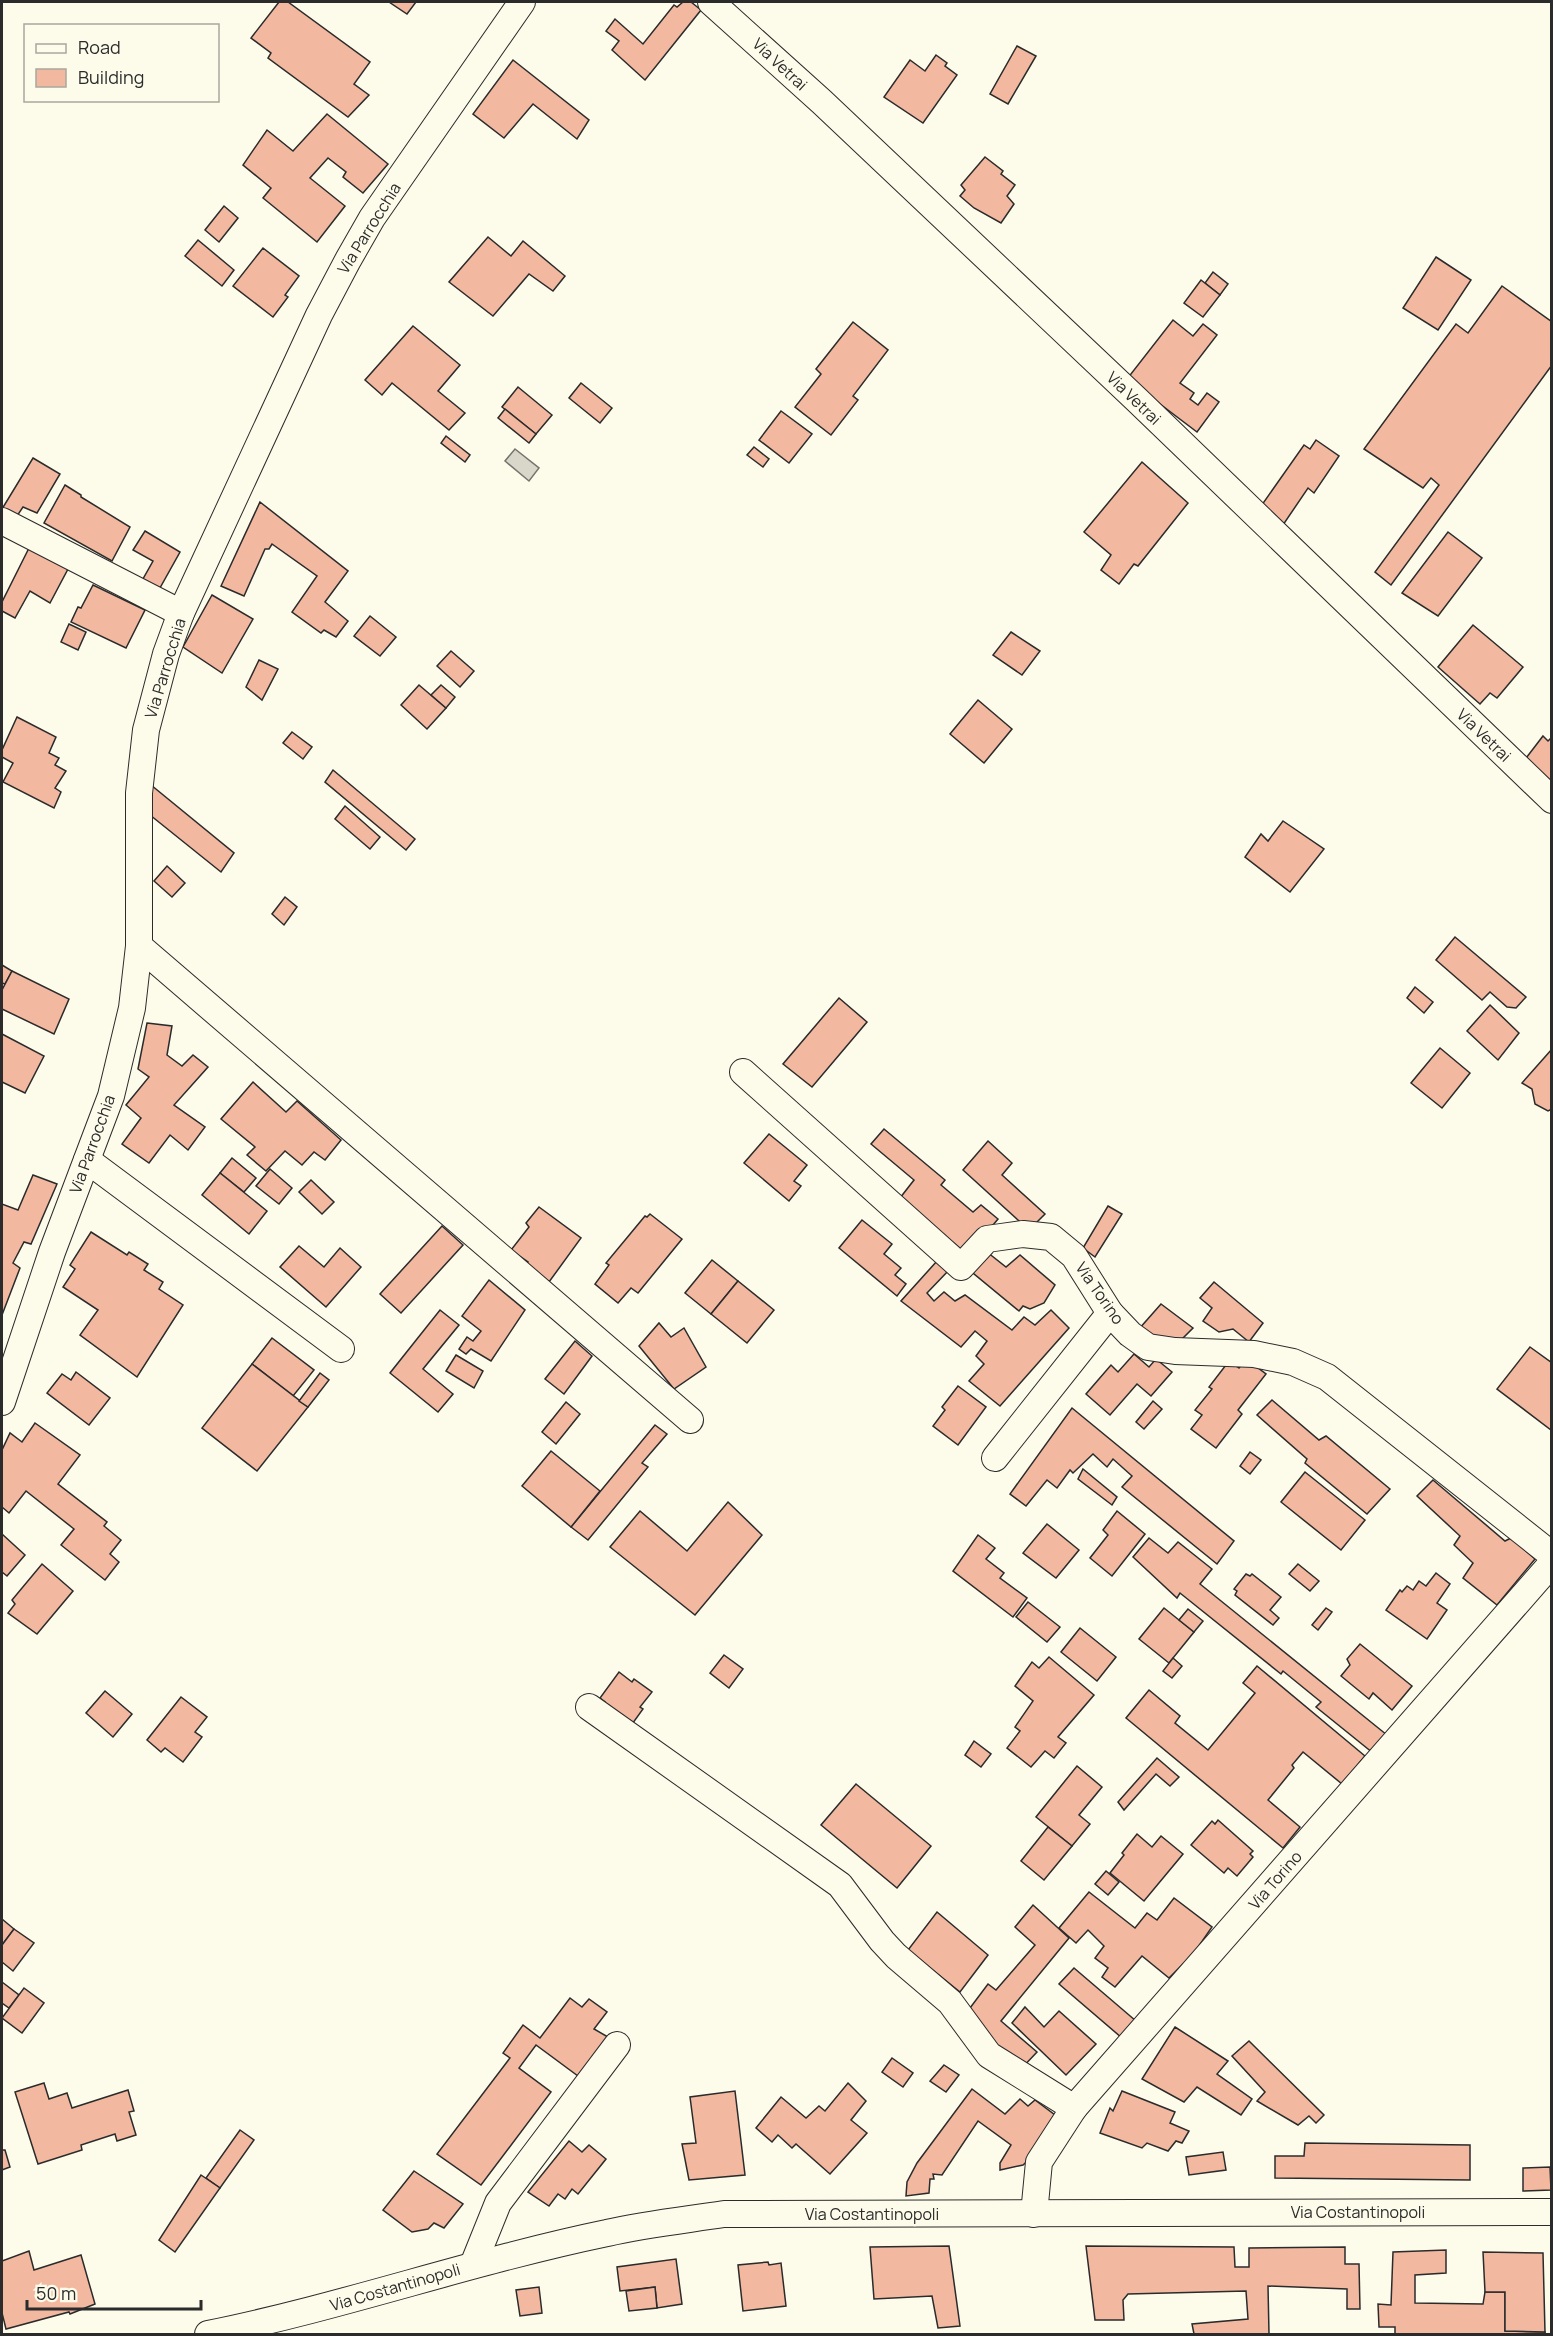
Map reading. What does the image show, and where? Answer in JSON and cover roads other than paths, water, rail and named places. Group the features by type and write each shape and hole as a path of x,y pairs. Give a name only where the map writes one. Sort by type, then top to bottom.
{"street":[{"name":"Via Parrocchia","path":"2,1402 52,1252 111,1096 132,1008 139,946 139,793 146,730 166,654 181,613 348,260 372,218 522,2"},
{"name":"Via Vetrai","path":"711,2 822,102 1137,400 1551,800"},
{"path":"2,521 181,613"},
{"path":"139,946 690,1420"},
{"name":"Via Torino","path":"743,1072 962,1267 987,1239 1023,1234 1051,1237 1074,1256 1110,1313 1130,1334 1148,1347 1175,1351 1254,1353 1293,1362 1327,1377 1551,1555"},
{"path":"87,1160 340,1349"},
{"path":"995,1458 1110,1313"},
{"name":"Via Torino","path":"1034,2214 1039,2162 1074,2108 1551,1563"},
{"path":"589,1707 840,1885 896,1956 950,2002 989,2055 1074,2108"},
{"path":"473,2265 498,2203 617,2045"},
{"name":"Via Costantinopoli","path":"208,2334 281,2319 473,2265 607,2233 724,2214 1551,2212"}]}
